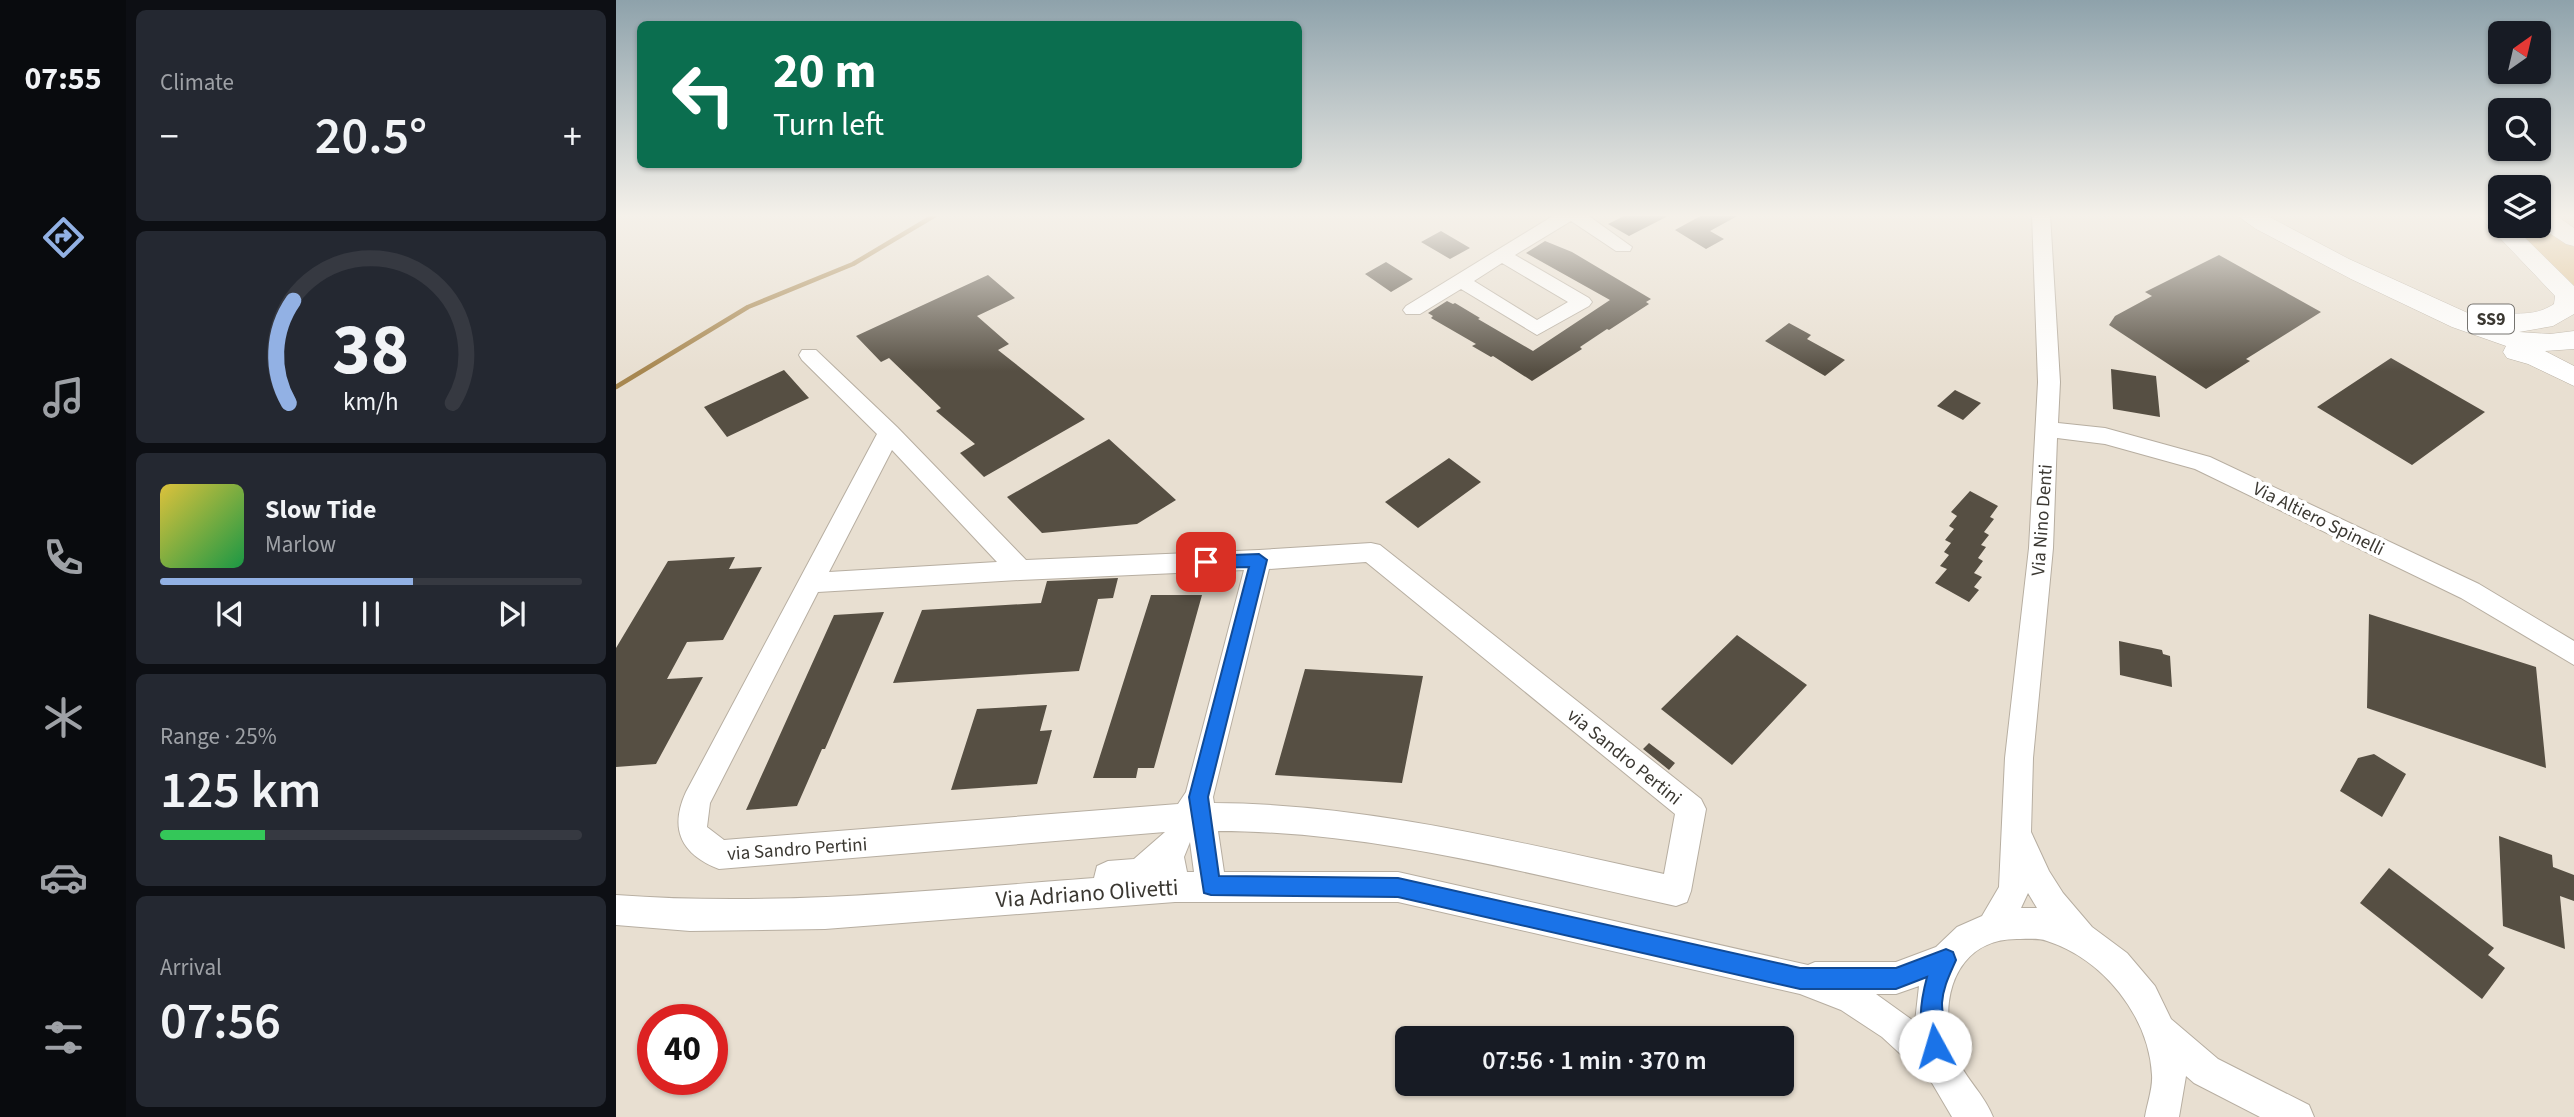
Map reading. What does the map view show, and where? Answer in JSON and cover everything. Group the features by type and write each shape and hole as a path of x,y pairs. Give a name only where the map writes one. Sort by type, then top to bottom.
{"main road":[{"name":"SS9","path":"2344,266 2391,296 2481,342 2537,358 2574,377"},
{"name":"SS9","path":"2400,292 2481,317 2519,325 2549,321 2566,309 2571,298 2539,266"},
{"name":"SS9","path":"2362,276 2491,334 2520,342 2544,344 2574,340"}],"street":[{"path":"1413,310 1486,266"},
{"path":"1461,281 1537,329 1582,302 1520,266"},
{"name":"Via Nino Denti","path":"1994,926 2014,890 2019,758 2041,548 2048,357 2044,266"},
{"path":"809,355 889,433 1020,570"},
{"name":"Via Altiero Spinelli","path":"2047,429 2105,436 2202,463 2470,591 2574,654"},
{"name":"via Sandro Pertini","path":"810,583 1371,552 1691,809 1676,891 1394,833 1196,810 719,856 692,833 696,801 810,583 889,433"},
{"path":"1029,897 1058,882 1140,873 1171,847 1196,810 1259,560"},
{"path":"1196,810 1211,886"},
{"name":"Via Nino Denti","path":"2017,825 2033,876 2083,940"},
{"path":"1171,847 1169,857 1175,887"},
{"name":"Via Adriano Olivetti","path":"616,910 690,916 825,914 1175,887 1398,887 1800,978"},
{"path":"1951,1092 1935,1046 1931,1022 1932,999 1937,978 1946,960 1959,944 1975,933 1994,926 2038,924 2083,940 2122,970 2138,989 2162,1032 2168,1056 2170,1081 2162,1117"},
{"path":"1800,978 1896,978 1946,960"},
{"path":"1800,978 1851,998 1894,1025 1976,1117"},
{"path":"2162,1032 2206,1071 2297,1117"}],"shaded area":[{"path":"2549,266 2574,266 2574,291"}],"building":[{"path":"1379,266 1393,266 1413,279 1391,292 1365,274"},
{"path":"1549,266 1596,266 1651,299 1646,302 1649,304 1607,329 1580,347 1582,349 1532,381 1472,346 1476,344 1431,318 1433,316 1428,313 1447,301 1455,303 1533,351 1610,300"},
{"path":"2197,266 2239,266 2321,312 2246,359 2250,361 2206,389 2109,325 2115,316 2152,296 2145,292"},
{"path":"988,275 1015,298 977,316 1009,344 998,350 1085,419 984,477 960,453 975,444 936,411 941,408 889,358 881,362 856,336"},
{"path":"1789,323 1811,335 1807,339 1845,360 1825,376 1765,341"},
{"path":"2391,358 2485,412 2412,465 2317,407"},
{"path":"2111,369 2156,376 2160,417 2113,409"},
{"path":"784,370 809,398 727,437 704,407"},
{"path":"1955,390 1981,403 1963,420 1937,406"},
{"path":"1109,439 1176,500 1137,524 1042,533 1007,497"},
{"path":"1449,458 1481,482 1418,528 1385,502"},
{"path":"1970,491 1998,506 1990,517 1994,519 1984,532 1989,535 1981,545 1986,547 1978,558 1983,561 1974,573 1982,577 1974,587 1979,590 1969,602 1935,583 1947,569 1940,566 1949,555 1944,552 1951,543 1945,540 1954,529 1949,526 1957,516 1951,512"},
{"path":"735,557 729,569 762,567 723,640 687,642 667,679 703,677 656,764 616,767 616,648 668,561"},
{"path":"1118,578 1113,598 1098,599 1079,671 893,683 922,610 1041,603 1047,581"},
{"path":"1151,595 1202,595 1154,768 1138,768 1136,778 1093,778"},
{"path":"884,612 825,749 822,749 797,806 746,810 834,615"},
{"path":"2369,614 2536,667 2546,768 2367,708"},
{"path":"1737,635 1807,685 1732,765 1661,709"},
{"path":"2119,641 2162,650 2163,654 2170,656 2172,687 2120,675"},
{"path":"1305,669 1423,676 1402,783 1275,775"},
{"path":"1047,705 1040,731 1052,730 1037,784 951,790 977,709"},
{"path":"1649,743 1675,763 1669,770 1643,749"},
{"path":"2374,754 2406,774 2382,817 2340,791 2358,758"},
{"path":"2499,836 2552,855 2553,867 2574,875 2574,901 2560,896 2565,949 2503,926"},
{"path":"2389,868 2494,948 2488,955 2505,968 2482,999 2360,903"}],"waterway":[{"path":"616,387 748,307 848,266"}],"route":[{"path":"1206,562 1259,560 1199,797 1211,886 1398,887 1800,978 1896,978 1946,960 1937,978 1932,999 1931,1022 1935,1046"}]}
